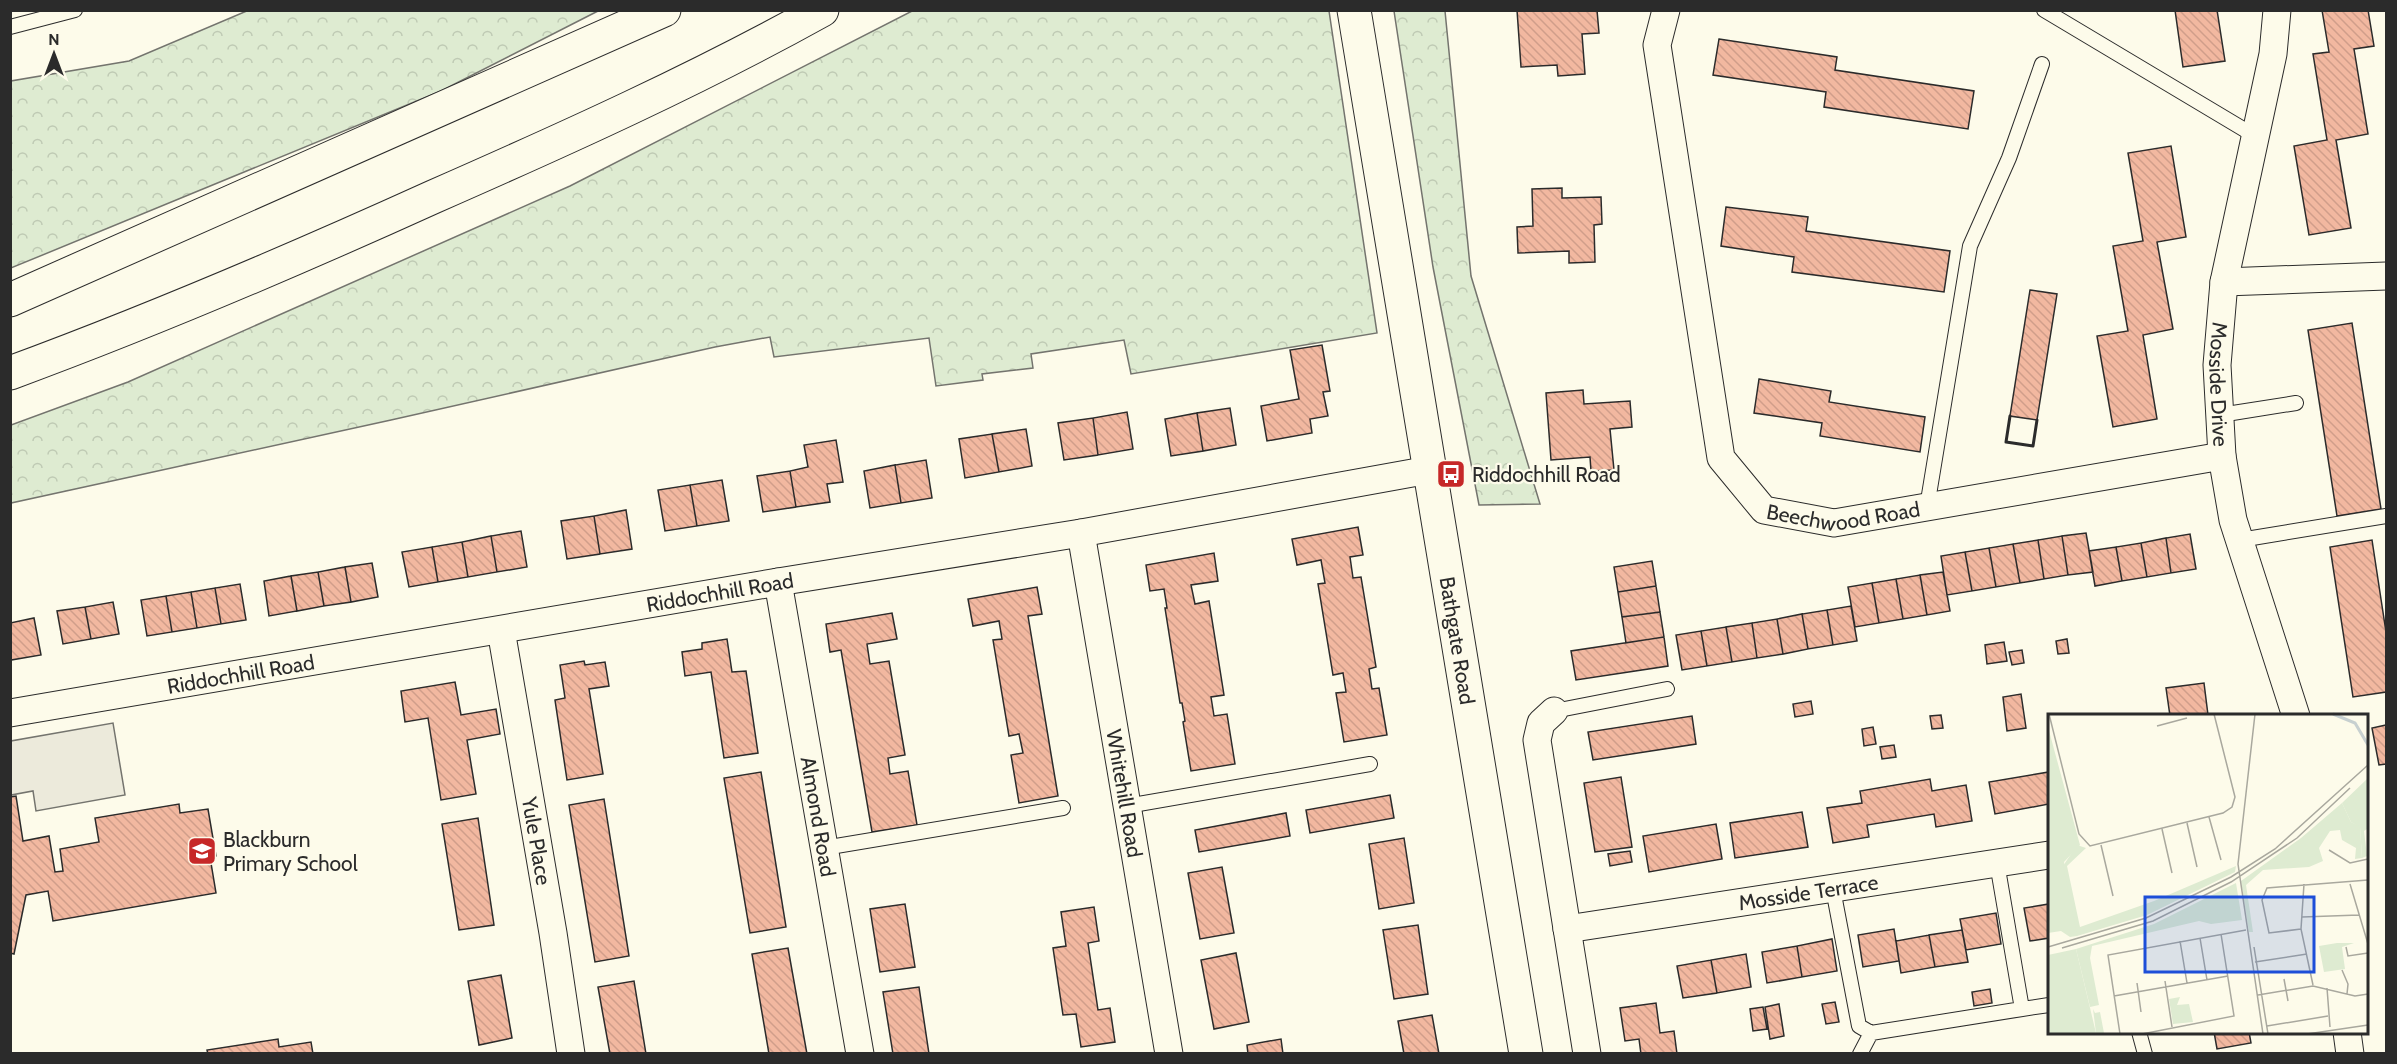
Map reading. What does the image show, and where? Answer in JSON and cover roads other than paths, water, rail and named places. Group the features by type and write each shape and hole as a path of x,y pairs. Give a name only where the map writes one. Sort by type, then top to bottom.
{"main road":[{"path":"10,300 664,10"},
{"path":"10,373 111,336 572,136 748,51 822,10"},
{"name":"Bathgate Road","path":"1354,10 1526,1053"}],"street":[{"name":"Beechwood Road","path":"1666,10 1657,45 1721,458 1764,510 1834,523 2222,456"},
{"name":"Mosside Drive","path":"2277,10 2273,54 2224,282 2217,365 2222,456 2233,520 2295,714"},
{"path":"2224,282 2386,276"},
{"name":"Riddochhill Road","path":"10,713 778,582 1081,533 1429,470"},
{"name":"Whitehill Road","path":"1081,533 1169,1053"},
{"name":"Almond Road","path":"778,582 860,1053"},
{"name":"Yule Place","path":"501,630 553,933 571,1053"},
{"path":"1554,711 1541,723 1537,740 1587,1053"},
{"name":"Mosside Terrace","path":"1567,929 2048,855"},
{"path":"2347,1034 2350,1053"}],"lane":[{"path":"10,27 75,10"},
{"path":"2044,10 2255,136"},
{"path":"1928,507 1970,246 2009,159 2042,64"},
{"path":"2220,415 2296,403"},
{"path":"2240,540 2386,516"},
{"path":"1554,711 1667,690"},
{"path":"1128,806 1370,764"},
{"path":"824,848 1063,808"},
{"path":"1997,863 2022,1009"},
{"path":"1833,889 1859,1026 1871,1033 2048,1005"},
{"path":"1860,1053 1871,1033"},
{"path":"2140,1034 2145,1053"}],"place":[{"name":"Riddochhill Road","path":"1451,474"},
{"name":"Blackburn Primary School","path":"202,851"}]}
